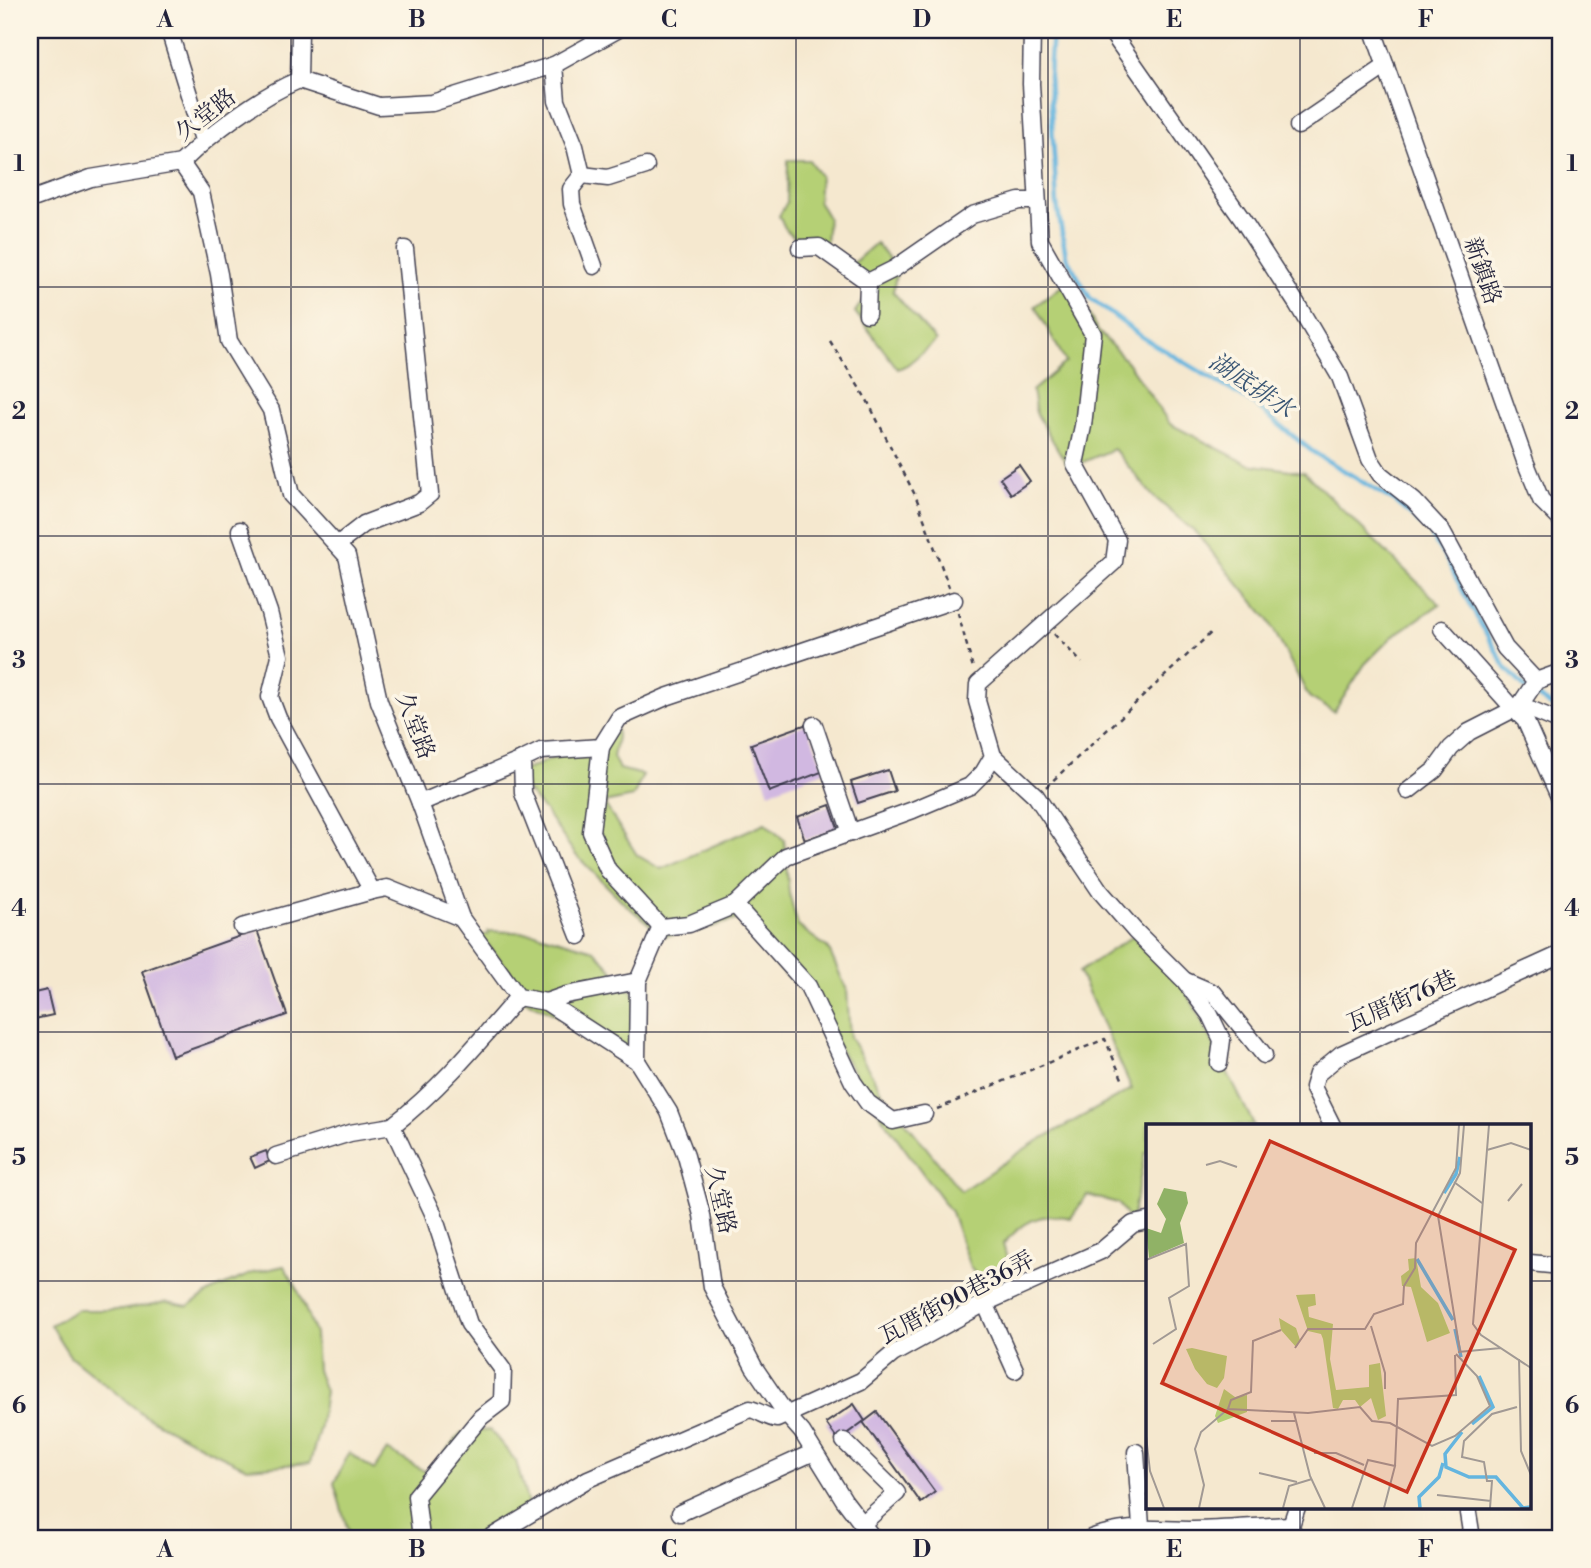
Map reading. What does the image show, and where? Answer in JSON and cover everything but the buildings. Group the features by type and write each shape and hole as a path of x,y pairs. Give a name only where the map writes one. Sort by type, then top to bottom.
{"street":[{"path":"169,30 203,141"},
{"path":"300,30 299,80 379,106 432,103 554,65 617,30"},
{"path":"1032,30 1031,84 1040,241 1093,334 1083,426 1075,464 1117,540 1114,562 978,684 977,701 993,756 1036,796 1100,891 1135,932 1184,980 1210,1016 1222,1040 1219,1063"},
{"path":"1110,30 1242,219 1297,304 1340,377 1370,459 1380,474 1414,501 1441,530 1505,648 1536,681"},
{"name":"新鎮路","path":"1373,30 1525,461 1541,500 1561,520"},
{"path":"554,65 557,101 575,146 582,175"},
{"path":"1298,126 1386,66"},
{"name":"久堂路","path":"299,80 283,87 203,141 181,163 201,192 219,274 229,341 271,410 290,495 347,556 379,701 420,803 461,918 518,997 546,1002 637,1061 669,1112 686,1156 702,1215 712,1287 754,1367 786,1414 802,1432 873,1538"},
{"path":"30,200 91,178 181,163"},
{"path":"582,175 608,178 646,166"},
{"path":"582,175 571,189 572,204 594,266"},
{"path":"868,282 894,268 972,215 1019,201 1037,201"},
{"path":"800,248 819,247 868,282"},
{"path":"337,545 364,524 419,503 430,494 405,248"},
{"path":"867,314 868,282"},
{"path":"240,530 269,612 280,656 270,697 278,718 372,891"},
{"path":"660,926 608,870 591,832 601,747 619,718 666,698 954,600"},
{"path":"1442,629 1517,707 1561,801"},
{"path":"1408,791 1435,770 1451,748 1469,733 1517,707 1536,681 1561,672"},
{"path":"1517,707 1561,722"},
{"path":"814,724 851,833"},
{"path":"420,803 541,751 601,747"},
{"path":"660,926 689,924 735,905 786,856 970,786 983,773 993,756"},
{"path":"522,760 523,793 579,936"},
{"path":"242,927 387,888 461,918"},
{"path":"735,905 808,986 853,1082 868,1103 893,1121 924,1114"},
{"path":"637,1061 638,981 660,926"},
{"name":"瓦厝街76巷","path":"1332,1124 1313,1087 1317,1074 1341,1054 1561,954"},
{"path":"1184,980 1214,993 1264,1055"},
{"path":"546,1002 566,995 638,981"},
{"path":"276,1156 350,1133 391,1126 422,1103 452,1073 518,997"},
{"path":"391,1126 433,1213 469,1324 503,1370 502,1401 481,1417 416,1496 421,1538"},
{"name":"瓦厝街90巷36弄","path":"786,1414 861,1381 893,1354 985,1303 1101,1251 1133,1224 1146,1221"},
{"path":"1532,1263 1561,1266"},
{"path":"985,1303 1015,1370"},
{"path":"489,1538 588,1479 750,1409 777,1419 786,1414"},
{"path":"844,1441 897,1493 862,1524"},
{"path":"680,1513 814,1452"},
{"path":"1136,1452 1142,1527"},
{"path":"1091,1538 1113,1530 1142,1527 1293,1531 1297,1508"},
{"path":"1467,1508 1472,1538"}],"path":[{"path":"830,341 867,400 916,497 954,600 978,684"},
{"path":"1044,624 1082,663"},
{"path":"1036,796 1213,631"},
{"path":"924,1114 1105,1039 1123,1081"}],"green space":[{"path":"788,160 809,160 820,176 818,201 828,218 826,243 802,244 786,230 779,216 787,202"},
{"path":"876,243 897,269 893,292 936,341 907,365 898,369 855,312 870,290 852,264"},
{"path":"1071,279 1097,330 1127,362 1170,424 1248,464 1304,472 1440,604 1392,637 1365,664 1334,712 1309,697 1268,619 1197,534 1152,495 1114,449 1069,468 1036,413 1032,391 1066,362 1035,306"},
{"path":"615,720 617,737 613,757 619,769 643,775 633,797 604,803 637,855 661,869 765,823 784,840 789,893 798,926 828,948 847,990 850,1037 881,1091 961,1191 1032,1144 1132,1089 1079,972 1134,935 1178,974 1253,1124 1146,1124 1146,1153 1131,1223 1118,1203 1087,1195 1071,1218 1041,1217 1025,1224 1010,1236 1003,1244 1014,1285 987,1289 970,1267 951,1212 881,1116 809,1000 796,983 776,966 767,944 743,918 693,932 663,936 625,904 575,854 545,811 512,773 528,769 602,737"},
{"path":"488,931 536,933 594,950 642,1002 646,1003 637,1053 518,997 509,970 480,936 489,934"},
{"path":"284,1266 297,1288 315,1334 317,1370 325,1391 320,1426 310,1463 247,1468 207,1449 145,1416 70,1356 50,1325 77,1310 121,1310 166,1302 188,1306 220,1287 253,1273"},
{"path":"490,1430 516,1461 532,1519 505,1538 350,1538 334,1483 349,1453 374,1470 387,1450 428,1473 461,1433"}],"waterway":[{"name":"湖底排水","path":"1052,30 1049,76 1057,205 1066,256 1090,298 1142,337 1251,402 1313,452 1394,501 1427,529 1506,668 1526,689"},
{"name":"湖底排水","path":"1533,694 1561,712"}]}
